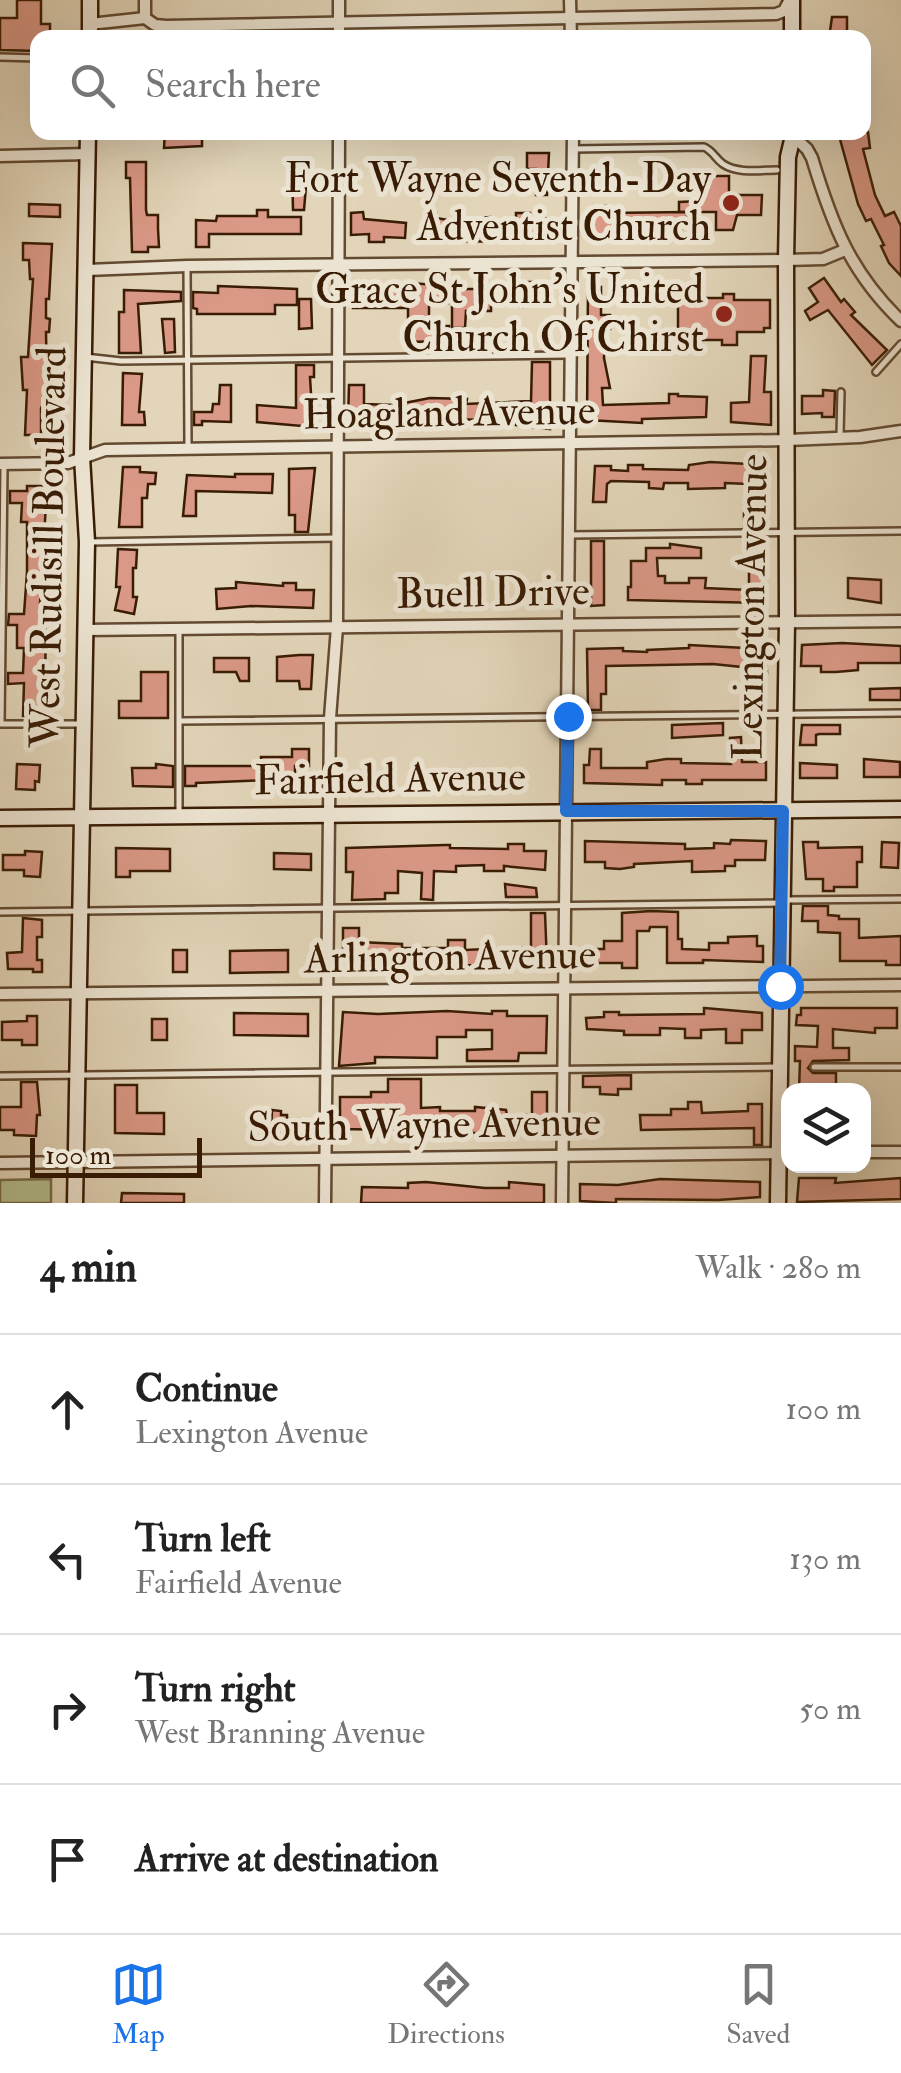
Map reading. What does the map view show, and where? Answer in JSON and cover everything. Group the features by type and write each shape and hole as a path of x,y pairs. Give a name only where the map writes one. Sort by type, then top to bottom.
{"street":[{"path":"90,0 90,30"},
{"path":"145,0 145,18"},
{"path":"339,0 339,30"},
{"path":"570,0 571,30"},
{"path":"94,30 145,18 166,26 776,14 791,0"},
{"path":"791,0 792,30"},
{"name":"West Rudisill Boulevard","path":"75,1203 86,630 82,457 88,140"},
{"path":"325,1203 330,718 337,627 339,140"},
{"path":"562,1203 573,140"},
{"name":"Lexington Avenue","path":"781,1089 788,622 786,260 788,157 792,140"},
{"path":"800,140 812,158 845,250 864,280 901,321"},
{"path":"0,156 88,154"},
{"path":"87,270 824,259 845,250"},
{"name":"Hoagland Avenue","path":"2,464 68,463 105,450 788,440 901,431"},
{"name":"Buell Drive","path":"86,630 901,622"},
{"name":"Fairfield Avenue","path":"0,818 901,809"},
{"name":"Arlington Avenue","path":"0,994 901,985"},
{"path":"871,1152 901,1152"},
{"name":"South Wayne Avenue","path":"0,1163 781,1153"},
{"name":"Lexington Avenue","path":"778,1203 782,1173"}],"lane":[{"path":"0,57 30,58"},
{"path":"573,150 704,147 711,149 723,164 738,170 777,170"},
{"path":"187,266 188,450"},
{"path":"876,372 901,344"},
{"path":"85,357 120,360 571,354"},
{"path":"840,438 841,392"},
{"path":"2,464 1,724 84,724"},
{"path":"569,535 901,531"},
{"path":"86,542 338,538"},
{"path":"179,629 179,817"},
{"path":"181,721 901,713"},
{"path":"0,912 901,899"},
{"path":"814,1067 901,1067"},
{"path":"0,1076 780,1068"}],"green space":[{"path":"51,1179 51,1203 0,1203 0,1180"}],"building":[{"path":"17,0 41,0 41,24 50,24 50,30 30,30 30,51 0,50 0,18 17,18"},
{"path":"832,17 847,17 847,30 830,30"},
{"path":"164,140 202,140 202,146 164,148"},
{"path":"840,140 869,140 870,148 863,149 875,195 885,216 894,212 901,226 901,276 889,263 871,219 866,221"},
{"path":"527,153 549,153 547,195 536,195 536,169 527,169"},
{"path":"126,162 146,162 146,210 147,215 158,215 159,247 148,247 148,252 132,252"},
{"path":"292,163 308,163 304,210 293,210"},
{"name":"Fort Wayne Seventh-Day Adventist Church","path":"701,176 729,176 729,195 762,195 761,215 737,215 733,230 716,230 716,212 679,212 679,202 701,201"},
{"path":"29,204 60,205 60,217 29,216"},
{"path":"593,206 606,206 606,213 687,212 687,228 606,231 606,239 590,239"},
{"path":"257,210 268,210 268,217 301,217 301,234 209,234 209,247 196,247 196,220 257,216"},
{"path":"363,212 364,219 406,223 405,238 384,237 384,242 369,242 369,234 351,235 351,213"},
{"path":"425,212 448,220 490,217 490,223 516,223 516,213 530,213 530,218 552,219 551,240 433,238 433,233 424,233"},
{"path":"23,243 52,244 46,299 46,318 50,319 46,332 47,390 41,409 41,435 25,435 27,390 23,390 21,357 28,357 33,279 29,260 23,260"},
{"path":"824,278 841,302 844,299 855,312 851,315 887,350 872,365 828,310 810,320 805,311 818,302 809,288"},
{"path":"515,282 549,282 549,301 524,301 523,307 491,303 491,311 466,311 465,328 452,328 452,303 429,303 429,326 449,326 448,341 408,342 408,308 353,308 354,293 411,288 411,283 477,289 515,287"},
{"path":"218,286 297,289 297,305 275,305 275,314 197,314 193,292 218,293"},
{"path":"588,287 601,287 601,315 610,315 610,329 605,329 604,358 610,388 602,388 603,405 669,403 669,394 707,397 706,417 642,419 642,423 587,420"},
{"path":"124,290 181,292 181,301 138,304 141,353 119,353 119,312 124,312"},
{"name":"Grace St John's United Church Of Chirst","path":"723,294 734,294 734,300 770,300 770,328 764,328 764,332 737,332 737,345 722,345 722,340 678,340 678,298 723,298"},
{"path":"299,299 311,299 312,328 299,329"},
{"path":"162,319 174,319 175,352 165,353"},
{"path":"751,356 766,356 764,392 771,392 771,425 731,422 731,403 749,402"},
{"path":"532,362 550,362 550,429 515,425 515,417 443,419 443,426 348,420 349,385 364,385 364,404 394,405 430,398 467,399 466,404 531,401"},
{"path":"296,365 314,365 314,377 310,377 313,427 257,422 257,405 296,408"},
{"path":"123,373 142,374 139,412 144,412 145,425 122,425"},
{"path":"220,385 231,385 231,422 202,421 202,425 194,425 194,412 212,412 213,404 219,404"},
{"path":"823,390 835,391 834,417 802,414 802,396 823,396"},
{"path":"628,465 688,470 689,465 767,465 765,526 744,527 744,513 749,513 749,484 688,489 688,483 664,483 663,489 649,488 649,482 611,481 607,484 606,502 593,502 595,466 628,471"},
{"path":"123,467 140,467 140,472 156,473 155,484 148,484 147,498 142,498 142,527 119,527"},
{"path":"315,468 308,532 295,532 295,515 289,515 289,469"},
{"path":"273,474 272,493 196,491 196,516 183,516 187,475"},
{"path":"27,486 44,486 46,504 40,604 42,610 46,609 45,693 40,718 23,716 24,683 8,684 8,673 23,673 24,648 17,648 17,625 8,625 9,614 24,614 27,572 27,522 21,522 22,503 10,503 10,491 27,491"},
{"path":"749,539 763,539 764,603 628,600 631,561 646,561 646,548 670,548 670,544 701,548 701,558 657,558 658,576 665,576 665,583 706,578 705,588 749,590"},
{"path":"591,541 604,541 604,605 591,606"},
{"path":"118,549 137,550 133,568 133,597 137,597 134,614 115,610 120,587 116,587"},
{"path":"848,578 881,580 881,603 848,598"},
{"path":"236,582 283,586 296,583 296,590 314,590 313,608 217,609 216,589 236,588"},
{"path":"689,645 766,649 767,673 713,664 606,666 606,694 601,694 601,710 588,710 587,649 647,652"},
{"path":"802,645 901,646 901,663 858,663 858,670 836,672 821,672 821,666 801,666"},
{"path":"313,655 311,689 300,689 299,681 277,681 277,657"},
{"path":"214,658 249,658 249,681 240,681 236,672 214,672"},
{"path":"141,672 168,672 168,718 119,718 119,701 141,701"},
{"path":"901,688 901,700 870,700 870,689"},
{"path":"723,723 723,735 672,738 672,725"},
{"path":"802,725 840,725 840,734 819,734 816,745 800,745"},
{"path":"741,737 742,762 766,762 766,780 702,780 702,784 686,784 686,780 662,780 662,785 584,783 584,765 589,765 590,749 601,749 601,768 647,768 647,762 666,759 731,764 730,738"},
{"path":"292,749 309,749 309,766 295,766 295,779 185,786 185,766 261,766 261,757 292,757"},
{"path":"864,759 900,762 900,777 864,777"},
{"path":"800,763 837,765 837,778 800,778"},
{"path":"17,764 40,765 35,790 16,789"},
{"path":"156,764 173,766 173,787 133,786 132,768 156,768"},
{"path":"731,840 766,841 765,860 735,860 735,866 725,866 725,871 692,872 692,861 634,864 620,869 605,868 605,862 585,862 585,841 685,844 685,849 714,848 714,843 730,844"},
{"path":"803,842 818,842 818,848 862,847 862,862 857,862 857,887 823,891 823,879 806,879"},
{"path":"882,842 899,843 898,868 881,867"},
{"path":"508,844 524,844 524,851 546,851 545,870 504,866 504,871 484,871 484,865 456,866 456,872 434,871 433,900 421,899 422,873 398,871 398,893 385,893 385,899 352,900 353,872 346,872 346,848 450,845 508,849"},
{"path":"116,848 170,849 170,871 130,871 130,877 116,877"},
{"path":"25,851 42,852 40,877 24,876 24,870 3,870 3,855 25,855"},
{"path":"274,853 311,854 311,870 274,869"},
{"path":"505,884 536,888 537,897 506,897"},
{"path":"803,906 828,906 828,915 859,919 859,938 901,936 901,965 886,965 886,961 840,961 840,933 818,932 818,921 802,921"},
{"path":"678,912 682,949 709,950 709,943 728,943 728,937 757,936 757,946 763,946 763,962 667,963 667,927 650,927 649,931 637,931 637,968 622,968 622,963 585,963 585,949 604,949 604,941 622,941 622,913"},
{"path":"531,913 545,913 547,964 348,965 348,959 343,959 343,928 359,928 359,942 402,944 402,948 448,948 448,940 465,940 465,950 531,947"},
{"path":"23,918 42,920 37,960 42,960 42,972 8,969 7,953 22,952"},
{"path":"173,950 187,950 187,972 173,972"},
{"path":"288,950 288,972 230,973 230,951"},
{"path":"704,1008 762,1013 762,1030 742,1030 742,1043 726,1043 726,1029 701,1030 701,1038 685,1038 685,1029 660,1028 660,1035 624,1035 624,1031 587,1029 586,1018 604,1017 604,1012 704,1014"},
{"path":"801,1008 897,1008 897,1028 875,1028 875,1033 833,1029 833,1048 849,1048 849,1060 813,1061 808,1068 813,1073 836,1073 836,1083 799,1083 800,1061 795,1061 795,1046 817,1047 818,1026 796,1025 797,1015 801,1015"},
{"path":"447,1011 547,1016 546,1053 519,1053 518,1061 467,1061 467,1050 492,1049 492,1030 466,1030 466,1037 437,1037 437,1058 375,1057 375,1063 339,1066 343,1012"},
{"path":"234,1013 308,1014 308,1036 234,1035"},
{"path":"27,1016 37,1016 37,1045 2,1040 2,1022 27,1021"},
{"path":"152,1019 167,1019 167,1040 152,1040"},
{"path":"631,1075 631,1089 618,1089 618,1095 600,1094 600,1087 583,1087 583,1076"},
{"path":"388,1079 421,1079 421,1108 440,1107 440,1111 475,1111 475,1107 506,1110 507,1115 532,1115 532,1092 547,1092 547,1128 507,1129 507,1134 417,1131 417,1135 403,1135 403,1130 340,1129 340,1097 371,1097 371,1092 388,1092"},
{"path":"21,1082 37,1082 40,1115 36,1136 0,1130 0,1107 21,1107"},
{"path":"115,1085 137,1085 137,1113 164,1113 164,1134 115,1133"},
{"path":"688,1102 701,1102 702,1113 748,1111 748,1104 762,1104 762,1145 754,1145 754,1128 641,1130 640,1115 671,1115 671,1109 688,1109"},
{"path":"272,1110 281,1111 287,1119 308,1119 308,1133 271,1133"},
{"path":"799,1178 836,1178 835,1183 901,1178 901,1199 797,1202"},
{"path":"660,1179 760,1182 760,1197 580,1201 580,1184 618,1185"},
{"path":"509,1182 544,1185 544,1203 361,1203 362,1187 408,1188 408,1183 485,1188 509,1188"},
{"path":"122,1193 184,1194 184,1203 121,1203"}],"place":[{"name":"Fort Wayne Seventh-Day Adventist Church","path":"731,203"},
{"name":"Grace St John's United Church Of Chirst","path":"724,314"}],"route":[{"path":"568,716 566,811 783,811 780,986"}]}
